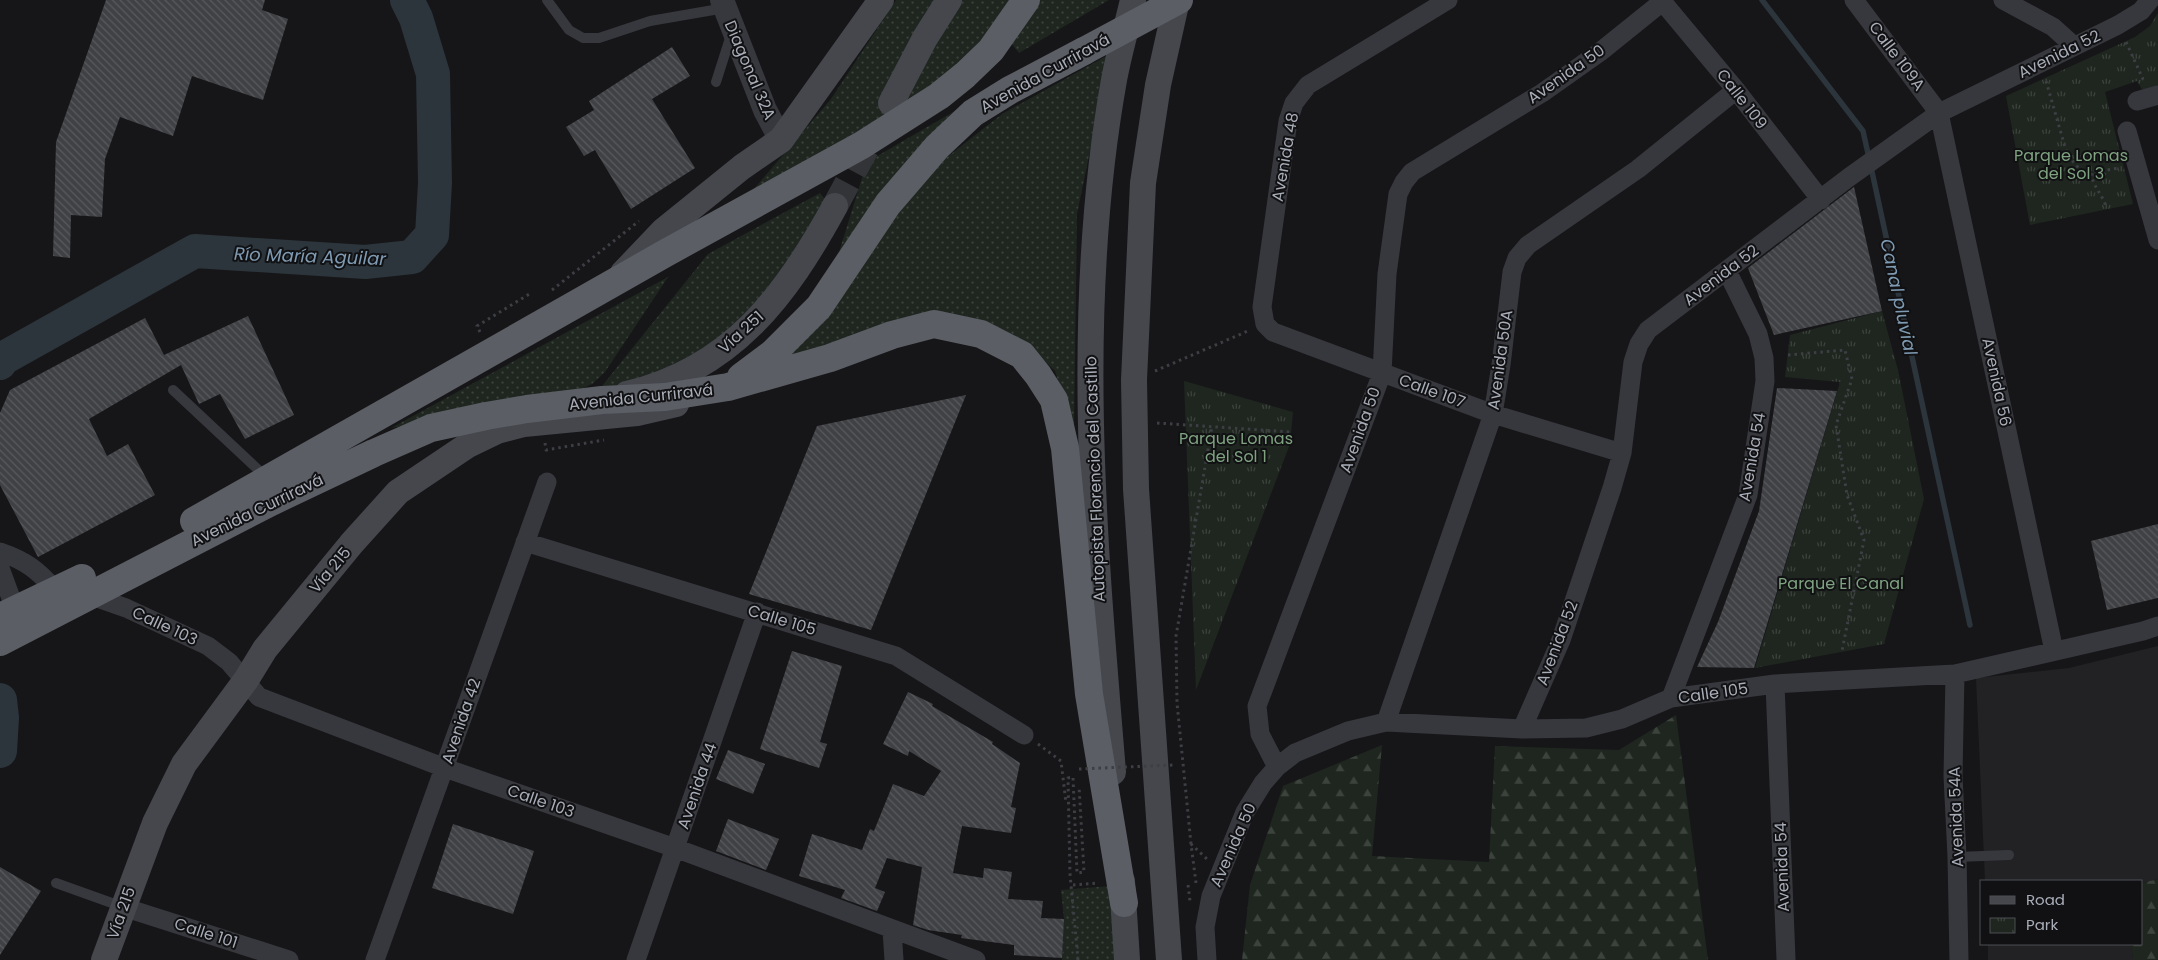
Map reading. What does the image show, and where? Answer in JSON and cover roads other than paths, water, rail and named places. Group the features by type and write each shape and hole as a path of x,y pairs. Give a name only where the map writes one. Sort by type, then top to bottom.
{"highway":[{"name":"Avenida Curriravá","path":"8,613 56,591 107,580 159,541 612,284 862,145 939,96 965,75 991,50 1026,0"},
{"name":"Avenida Curriravá","path":"0,640 107,580 374,453 431,428 486,416 602,400 665,397 728,387 773,353 819,307 888,204 937,147 981,109 1010,90 1178,0"},
{"path":"728,387 830,358 892,336 934,324 981,334 1022,355 1038,375 1054,400 1065,448 1089,694 1124,903"}],"main road":[{"path":"612,284 664,230 742,167 781,140 880,0"},
{"path":"891,103 925,38 949,0"},
{"name":"Autopista Florencio del Castillo","path":"1127,960 1124,903 1098,596 1092,469 1090,335 1098,204 1114,79 1133,0"},
{"path":"1169,960 1136,490 1134,380 1143,183 1158,85 1178,0"},
{"name":"Vía 251","path":"602,400 642,390 666,381 726,348 750,328 785,289 813,246 835,206"},
{"name":"Vía 215","path":"104,960 155,823 184,764 246,680 277,634 352,543 398,492 468,445 497,431 524,424 637,413 687,401 728,387"}],"street":[{"name":"Avenida 48","path":"1269,328 1262,307 1263,297 1288,121 1294,103 1308,85 1448,0"},
{"name":"Calle 109A","path":"1854,0 1939,113"},
{"path":"2004,0 2053,27 2074,46"},
{"name":"Avenida 52","path":"1522,729 1560,640 1622,453 1633,362 1639,344 1648,330 1892,145 1939,113 2118,25 2142,11 2150,0"},
{"name":"Calle 109","path":"1662,1 1736,90 1821,200"},
{"name":"Avenida 50","path":"1207,960 1205,927 1211,896 1245,812 1263,783 1277,767 1260,734 1257,706 1382,373 1387,274 1398,194 1412,172 1542,94 1600,52 1662,1"},
{"name":"Diagonal 32A","path":"726,12 765,110 781,140"},
{"path":"2137,101 2154,88"},
{"name":"Avenida 50A","path":"1386,722 1493,414 1512,272 1517,258 1528,244 1638,169 1736,90"},
{"name":"Avenida 56","path":"1939,113 2054,651"},
{"path":"2127,131 2158,240"},
{"name":"Avenida 54","path":"1671,698 1748,495 1765,381 1764,358 1758,334 1727,271"},
{"name":"Calle 107","path":"1269,328 1382,373 1493,414 1622,453"},
{"name":"Avenida 42","path":"375,960 547,482"},
{"name":"Calle 105","path":"525,542 896,656 1024,735"},
{"path":"0,552 22,560 42,574 56,591 0,640"},
{"path":"0,568 8,613"},
{"name":"Calle 103","path":"107,580 126,608"},
{"name":"Calle 103","path":"107,580 126,608 208,646 229,662 259,697 445,768 675,848 976,960"},
{"name":"Avenida 44","path":"636,960 757,612"},
{"name":"Calle 105","path":"1277,767 1295,753 1314,744 1348,731 1386,722 1522,729 1586,728 1607,724 1671,698 1775,684 1955,674 2158,626"},
{"name":"Avenida 54A","path":"1955,674 1953,776 1959,960"},
{"name":"Avenida 54","path":"1775,684 1786,959"},
{"name":"Calle 101","path":"123,907 289,960"},
{"path":"892,930 894,960"}],"lane":[{"path":"547,0 569,30 583,38 599,38 650,21 726,12 716,82"},
{"path":"173,390 268,479"},
{"path":"1957,857 2009,855"},
{"path":"56,884 123,907"}],"waterway":[{"name":"Río María Aguilar","path":"0,363 2,359 195,251 365,262 412,257 432,235 435,183 433,74 416,18 407,0"},
{"name":"Canal pluvial","path":"1762,0 1863,131 1869,158"},
{"name":"Canal pluvial","path":"1871,167 1970,625"},
{"name":"Río María Aguilar","path":"0,700 2,718 0,751"}],"tunnel":[{"path":"835,206 875,132"}],"park label":[{"name":"Parque Lomas del Sol 3","path":"2071,164"},
{"name":"Parque Lomas del Sol 1","path":"1236,447"},
{"name":"Parque El Canal","path":"1841,583"}]}
